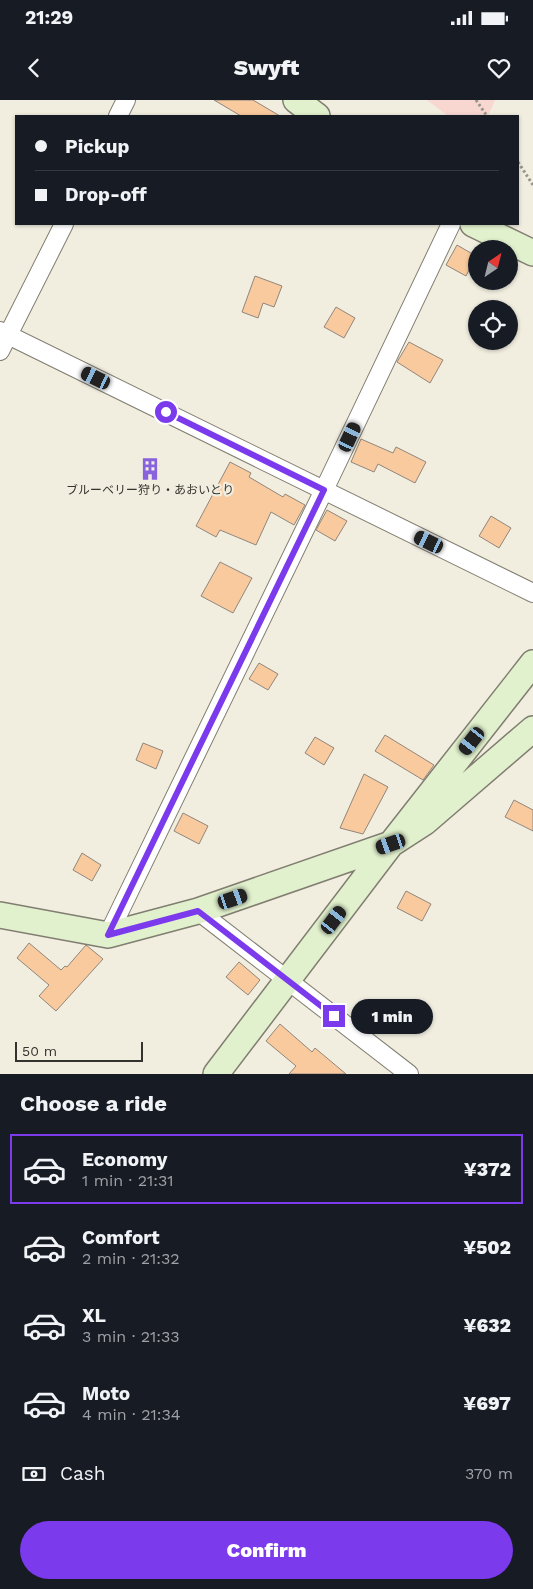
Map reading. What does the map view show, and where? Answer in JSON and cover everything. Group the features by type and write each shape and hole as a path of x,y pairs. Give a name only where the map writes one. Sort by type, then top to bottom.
{"street":[{"path":"118,115 126,100"},
{"path":"296,100 316,115"},
{"path":"63,225 3,339 324,490 533,593"},
{"path":"108,935 451,225"},
{"path":"475,225 533,253"},
{"path":"216,1074 391,844 533,663"},
{"path":"0,915 108,935 198,911 391,844 425,822 533,730"},
{"path":"198,911 409,1074"}],"path":[{"path":"476,100 486,115"},
{"path":"519,164 533,185"}],"shaded area":[{"path":"427,100 495,100 488,115 447,115"}],"building":[{"path":"214,100 253,100 278,115 239,115"},
{"path":"457,245 468,251 468,272 466,276 446,265"},
{"path":"255,276 282,286 274,307 263,303 258,318 242,312"},
{"path":"336,307 355,318 344,338 324,327"},
{"path":"409,342 443,360 430,383 397,362"},
{"path":"361,439 393,453 396,447 426,462 415,483 378,464 374,472 351,462"},
{"name":"ブルーベリー狩り・あおいとり","path":"147,460 159,465 154,478 141,473"},
{"path":"230,462 251,473 249,477 283,497 285,494 305,505 294,525 271,512 256,545 220,530 216,537 196,526"},
{"path":"327,510 347,521 335,541 316,530"},
{"path":"491,516 511,528 499,548 479,536"},
{"path":"220,562 252,578 233,613 201,596"},
{"path":"259,663 278,674 268,690 249,679"},
{"path":"385,735 434,765 423,780 375,751"},
{"path":"315,737 334,748 324,765 305,753"},
{"path":"143,743 163,751 156,769 136,760"},
{"path":"364,774 388,787 363,834 340,828"},
{"path":"514,800 533,810 533,831 505,817"},
{"path":"183,813 208,826 199,844 174,831"},
{"path":"82,853 101,865 92,881 73,870"},
{"path":"406,891 431,904 422,921 397,908"},
{"path":"29,943 61,970 65,966 67,967 86,945 103,959 56,1011 39,996 49,985 17,958"},
{"path":"239,962 260,980 248,995 226,977"},
{"path":"280,1024 312,1052 315,1048 346,1074 289,1074 296,1066 266,1041"}],"place":[{"name":"ブルーベリー狩り・あおいとり","path":"150,469"}],"route":[{"path":"166,412 324,490 108,935 198,911 334,1016"}]}
